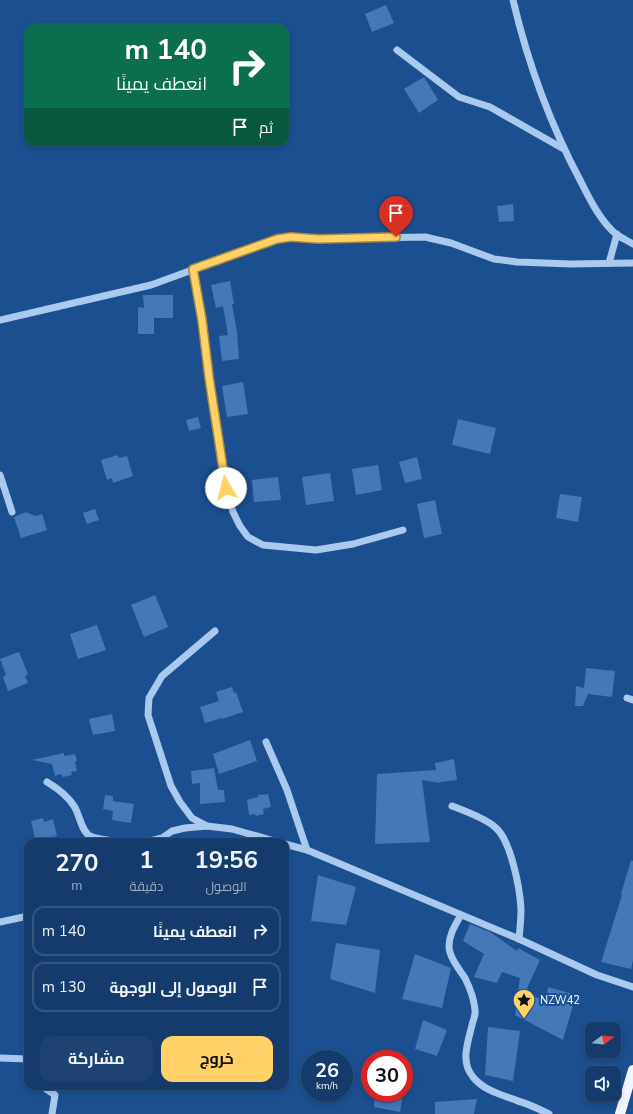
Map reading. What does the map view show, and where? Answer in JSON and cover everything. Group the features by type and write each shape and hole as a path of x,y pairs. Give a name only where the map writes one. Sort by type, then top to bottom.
{"main road":[{"path":"620,1114 633,1070"}],"street":[{"path":"513,0 538,88 562,148 591,202 601,217 617,234 633,244"},
{"path":"397,50 459,97 490,107 562,148"},
{"path":"609,263 617,234"},
{"path":"0,320 151,285 277,239 291,237 318,239 425,237 451,243 494,259 517,262 571,264 633,263"},
{"path":"193,269 202,320 226,488 233,512 240,526 248,537 263,545 316,550 353,544 403,530"},
{"path":"0,475 12,512"},
{"path":"207,826 192,818 180,802 171,786 148,715 149,698 162,676 214,631"},
{"path":"266,742 287,790 307,850"},
{"path":"47,782 62,792 74,806 85,830 89,835 96,838"},
{"path":"452,806 495,827 503,835 512,860 518,886 521,908 519,939"},
{"path":"164,838 172,832 185,828 207,826 232,829 264,838"},
{"path":"289,845 307,850 519,939 597,975 633,987"},
{"path":"461,915 450,937 449,947 451,956 471,991 474,1002 475,1013 466,1050 465,1061 468,1070 474,1079 484,1087 502,1096 533,1106 546,1113"},
{"path":"0,922 24,917"},
{"path":"0,1058 24,1059"},
{"path":"48,1090 55,1095 52,1114"}],"building":[{"path":"386,5 394,23 372,32 365,14"},
{"path":"424,77 438,100 419,113 404,89"},
{"path":"513,204 514,221 499,222 497,206"},
{"path":"230,281 234,304 232,304 237,332 239,359 222,361 219,336 228,335 223,306 216,308 211,285"},
{"path":"143,295 173,295 173,318 154,318 154,334 138,334 138,307 144,308"},
{"path":"243,382 248,414 227,417 222,386"},
{"path":"198,417 201,428 189,431 186,420"},
{"path":"458,419 496,428 490,454 452,445"},
{"path":"118,455 119,458 127,456 133,476 113,483 112,478 107,480 101,460"},
{"path":"417,457 422,479 405,483 399,462"},
{"path":"378,465 382,490 356,495 352,469"},
{"path":"330,473 334,501 306,505 302,477"},
{"path":"278,477 281,500 254,502 252,480"},
{"path":"560,494 582,497 578,522 556,518"},
{"path":"435,500 442,534 424,538 417,504"},
{"path":"95,509 99,520 87,524 83,513"},
{"path":"26,512 35,516 42,514 47,530 21,538 14,517"},
{"path":"155,595 168,627 144,637 131,605"},
{"path":"97,625 106,650 78,659 70,634"},
{"path":"19,652 28,674 25,676 28,683 8,691 3,677 6,675 0,659"},
{"path":"586,668 615,671 612,697 588,694 583,706 575,706 576,686 584,688"},
{"path":"232,687 234,693 236,692 243,712 205,723 200,707 219,701 216,692"},
{"path":"112,714 115,731 93,735 89,719"},
{"path":"250,740 257,761 219,774 213,754"},
{"path":"64,753 64,756 75,754 77,771 71,772 72,775 63,777 61,774 55,776 52,764 32,760"},
{"path":"454,759 457,780 440,783 422,780 430,842 375,844 377,774 436,770 435,763"},
{"path":"214,768 218,790 224,790 225,802 200,804 200,783 192,784 191,771"},
{"path":"268,794 271,807 263,809 264,814 256,816 255,814 249,815 247,800 258,797 258,795"},
{"path":"105,795 113,796 113,801 134,804 131,823 112,820 113,811 103,809"},
{"path":"43,818 44,822 53,819 57,836 52,838 35,838 31,821"},
{"path":"631,860 633,861 633,960 631,969 601,962 622,895 621,894"},
{"path":"318,875 356,887 346,925 311,921"},
{"path":"470,924 490,932 517,951 518,948 540,960 525,993 546,1001 548,987 576,995 563,1040 515,1015 520,978 502,972 497,983 474,977 484,954 463,941"},
{"path":"336,943 380,950 375,993 330,979"},
{"path":"415,954 451,968 442,1008 402,999"},
{"path":"423,1020 447,1030 437,1056 415,1049"},
{"path":"488,1027 520,1031 513,1081 485,1075"},
{"path":"477,1099 474,1114 435,1114 435,1102"},
{"path":"374,1102 402,1102 400,1112 374,1107"}],"place":[{"name":"NZW42","path":"524,1020"}],"route":[{"path":"226,488 202,320 193,269 277,239 291,237 318,239 396,237"}]}
